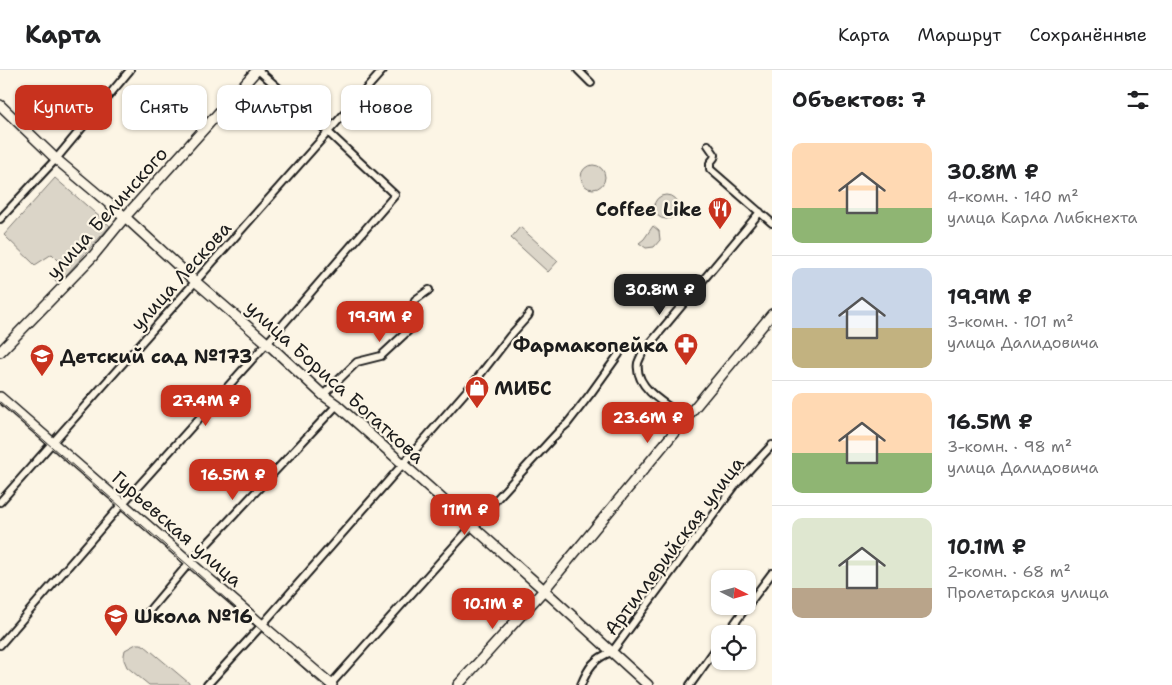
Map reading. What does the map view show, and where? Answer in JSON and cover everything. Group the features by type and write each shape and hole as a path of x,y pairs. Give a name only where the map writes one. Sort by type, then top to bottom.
{"main road":[{"name":"улица Белинского","path":"0,352 93,256 125,217 257,70"},
{"name":"улица Бориса Богаткова","path":"0,105 56,158 267,343 323,395 337,405 648,685"},
{"path":"458,685 544,590 772,314"},
{"name":"Гурьевская улица","path":"0,397 331,685"}],"street":[{"path":"0,219 56,158 130,70"},
{"path":"0,644 123,503 267,343 395,195 328,132 257,70"},
{"name":"улица Лескова","path":"0,502 383,70"},
{"path":"578,70 591,83"},
{"path":"708,145 715,156 710,164 710,169 772,223"},
{"path":"686,418 653,395 640,380 638,362 643,352 760,212"},
{"path":"323,395 357,362 381,356 409,330 415,300 429,290"},
{"path":"207,685 262,625 484,371 529,314"},
{"path":"331,685 472,526 567,424 619,354"},
{"path":"148,612 190,562 337,405"},
{"name":"Артиллерийская улица","path":"581,685 587,671 601,655 612,652 737,484 772,445"},
{"path":"756,594 772,573"},
{"path":"690,685 711,656"}],"shaded area":[{"path":"593,165 602,168 605,177 602,186 593,189 584,186 581,177 584,168"},
{"path":"55,178 110,226 59,283 53,279 60,262 52,254 35,265 4,235"},
{"path":"666,195 674,199 678,207 674,215 666,219 658,215 654,207 658,199"},
{"path":"653,226 659,231 660,240 654,247 646,248 639,243"},
{"path":"520,227 558,261 548,272 511,238"},
{"path":"136,644 145,646 189,685 149,685 127,667 124,660 125,650"}],"tram line":[{"path":"0,402 188,565 322,685"}],"place":[{"name":"Coffee Like","path":"720,230"},
{"name":"Фармакопейка","path":"686,366"},
{"name":"Детский сад №173","path":"42,377"},
{"name":"МИБС","path":"477,409"},
{"name":"Школа №16","path":"116,637"}]}
